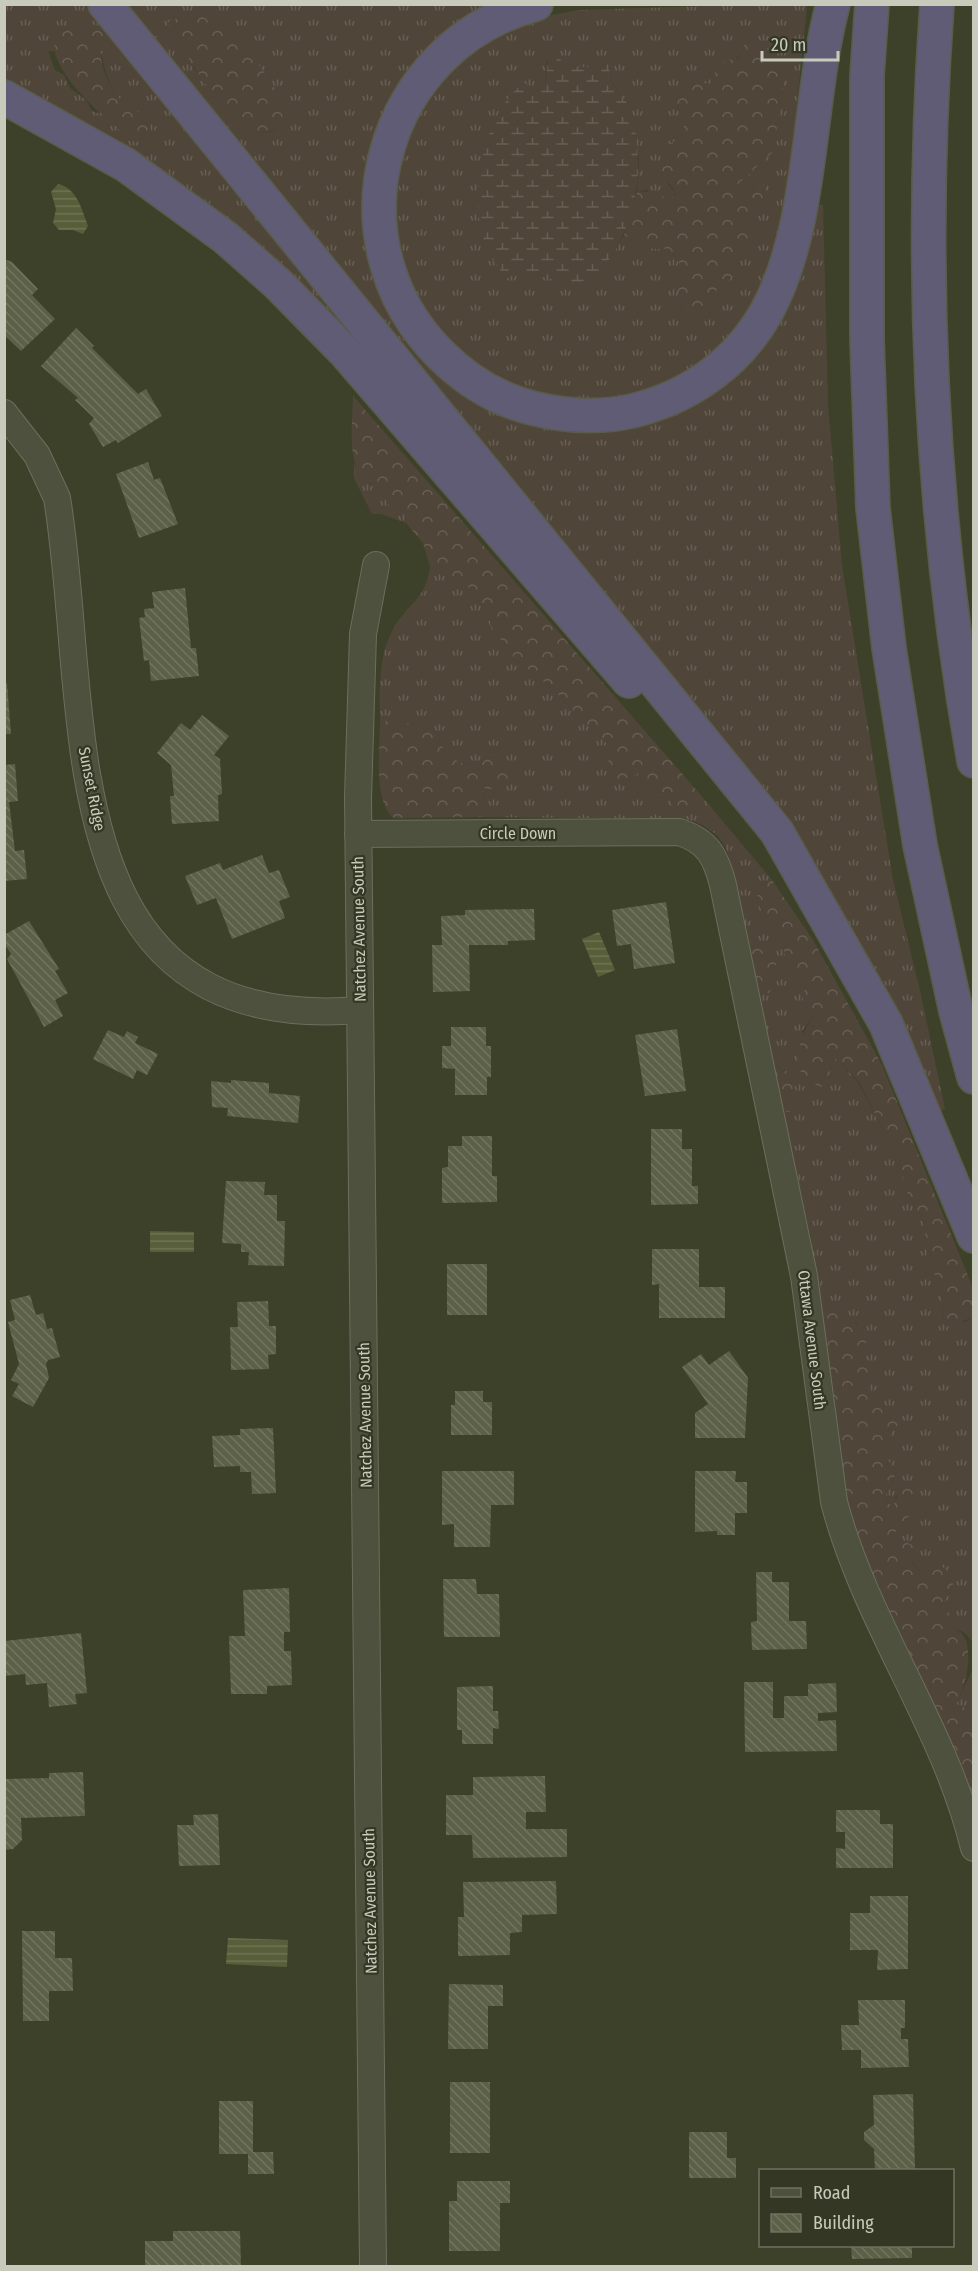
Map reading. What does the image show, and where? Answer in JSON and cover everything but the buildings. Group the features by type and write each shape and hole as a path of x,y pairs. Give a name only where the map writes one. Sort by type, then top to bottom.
{"highway":[{"path":"105,4 777,832 827,916 886,1024 974,1236"},
{"path":"536,4 518,9 469,35 442,57 422,81 400,114 387,146 378,220 389,276 411,321 432,346 466,377 502,399 524,406 584,416 609,415 654,405 675,397 715,373 752,336 782,280 790,256 797,225 817,75 833,4"},
{"path":"872,4 867,76 869,446 879,570 901,733 920,845 953,1000 974,1077"},
{"path":"937,4 928,171 929,273 935,424 947,561 974,761"},
{"path":"4,97 80,138 149,182 226,238 302,307 351,359 757,828 827,916"}],"street":[{"name":"Sunset Ridge","path":"4,413 37,455 57,498 89,788 108,861 135,917 166,956 206,986 226,995 287,1011 360,1010"},
{"name":"Natchez Avenue South","path":"374,2266 358,834 363,634 376,565"},
{"name":"Circle Down","path":"358,834 679,832"},
{"name":"Ottawa Avenue South","path":"679,832 694,837 711,850 723,885 798,1243 828,1465 843,1538 870,1605 956,1787 974,1848"}],"green space":[{"path":"5,5 85,5 335,310 328,317 5,86","holes":["48,51 101,53 109,81 116,94 120,100 144,118 151,131 92,111 86,100 70,88 64,75 55,70"]},
{"path":"126,5 499,5 425,56 370,246 497,410 704,397 812,206 823,205 828,405 842,566 893,880 921,995 945,1109 935,1112 877,978","holes":["191,65 288,121 269,132 259,133 248,130 227,110"]},
{"path":"741,5 807,6 787,200 765,292 716,355 650,392 577,404 500,382 457,354 414,295 393,230 397,164 433,87 482,41 534,18 579,10","holes":["743,46 773,152 735,187 745,191 765,185 749,219 757,237 735,266 730,279 686,297 672,285 682,268 670,249 645,248 624,235 609,261 570,283 519,271 506,279 498,263 482,157 489,136 516,89 534,92 545,85 547,61 596,69 608,62 612,82 630,108 639,159 637,192 647,190 667,203 676,194 668,184 685,123 676,103 706,87 724,74 732,66"]},
{"path":"198,14 242,39 281,98 288,121 262,133 251,132 224,108 202,79 167,21"},
{"path":"91,23 103,31 106,40 101,51 101,59 112,88 121,100 141,114 149,125 151,130 142,141 135,142 102,115 67,76 57,57 55,41 65,29"},
{"path":"754,38 772,51 786,69 773,152 736,186 745,191 766,184 765,206 749,219 757,237 735,266 730,279 717,286 715,304 701,316 687,314 686,297 671,285 682,268 670,249 645,248 624,235 637,192 659,191 667,202 676,194 660,169 666,146 679,139 685,123 676,103 681,80 712,84 711,78 725,60 738,59 743,46"},
{"path":"549,55 557,55 560,60 569,65 596,69 608,62 613,84 631,111 636,135 638,158 634,202 619,243 593,282 570,283 519,272 506,279 490,256 482,233 478,210 478,186 481,162 488,138 497,116 509,97 524,82 534,92 545,85"},
{"path":"353,396 705,800 694,807 693,812 676,811 668,798 651,797 638,773 620,781 610,781 606,765 615,750 593,731 554,690 514,658 508,646 492,632 490,621 473,590 430,567 423,543 406,523 405,512 388,504 378,487 367,481 359,472 352,448"},
{"path":"354,463 369,484 378,486 388,504 405,512 406,523 381,514 372,514 354,478"},
{"path":"430,567 473,590 490,621 492,632 508,646 514,658 554,690 593,731 616,751 620,781 638,773 651,797 668,798 694,807 705,800 772,880 758,886 757,903 780,938 789,968 805,983 803,1002 813,1017 802,1031 829,1080 831,1064 836,1058 858,1082 886,1136 898,1153 906,1190 924,1223 928,1261 938,1282 944,1308 943,1320 965,1322 973,1317 973,1643 963,1632 949,1630 941,1604 954,1588 923,1574 891,1537 909,1516 896,1495 895,1504 887,1504 886,1494 897,1471 879,1451 885,1408 868,1388 868,1369 860,1361 857,1323 845,1320 834,1305 819,1309 811,1238 783,1111 789,1112 784,1071 773,1063 759,995 769,993 770,978 778,961 761,945 749,947 734,875 725,848 720,839 708,829 684,819 479,817 485,801 482,787 494,757 465,765 447,753 438,733 432,730 392,717 380,725 380,676 384,652 398,621 420,595 428,578"},
{"path":"392,717 438,733 447,753 465,765 488,759 501,759 510,768 513,777 499,790 482,788 485,801 479,817 394,818 387,810 383,800 379,775 380,725"},
{"path":"772,880 813,940 882,1065 973,1288 973,1317 948,1327 943,1319 944,1308 938,1282 928,1261 924,1223 906,1190 898,1153 886,1136 859,1082 836,1058 831,1064 829,1080 821,1087 804,1080 799,1063 800,1047 813,1017 803,1002 805,983 789,968 780,938 757,903 758,886"},
{"path":"761,945 771,950 778,961 770,978 774,984 769,993 759,995 749,947"},
{"path":"773,1063 784,1072 795,1087 796,1107 789,1112 783,1111"},
{"path":"834,1305 846,1318 869,1333 860,1361 868,1369 868,1388 885,1408 897,1407 902,1419 879,1450 897,1471 886,1494 887,1504 894,1504 902,1485 912,1488 917,1498 909,1516 891,1537 915,1546 912,1562 923,1574 935,1564 939,1565 948,1573 953,1584 954,1588 941,1604 950,1614 949,1629 958,1631 964,1637 967,1646 967,1671 961,1695 956,1704 968,1709 970,1724 973,1728 973,1797 859,1544 846,1495 819,1309"},
{"path":"973,1669 973,1728 970,1724 968,1709 956,1704"}],"shaded area":[{"path":"58,184 70,190 81,207 88,226 83,234 73,230 59,230 53,223 56,209 51,192"},
{"path":"599,932 615,970 598,977 582,939"},
{"path":"150,1231 194,1232 194,1252 150,1252"},
{"path":"228,1938 288,1940 287,1967 226,1964"}]}
